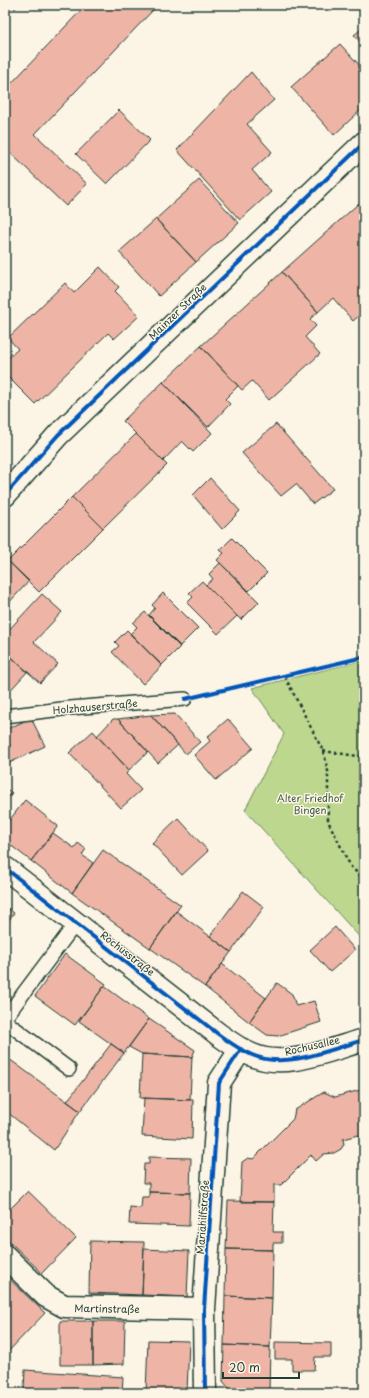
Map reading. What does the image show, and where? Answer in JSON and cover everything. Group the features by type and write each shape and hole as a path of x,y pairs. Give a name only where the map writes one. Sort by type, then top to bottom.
{"street":[{"name":"Mainzer Straße","path":"5,495 58,436 364,143"},
{"name":"Rochusstraße","path":"5,868 218,1034 241,1049"},
{"name":"Rochusallee","path":"241,1049 254,1056 270,1060 287,1060 364,1040"},
{"name":"Mariahilfstraße","path":"205,1393 204,1309 219,1083 241,1049"},
{"name":"Martinstraße","path":"5,1256 46,1296 64,1306 204,1309"}],"lane":[{"name":"Holzhauserstraße","path":"5,716 70,708 185,699"},
{"path":"68,1068 5,1019 76,923"}],"path":[{"path":"14,8 18,5"},
{"path":"285,677 323,751 328,771 328,821 351,867 364,879"},
{"path":"323,751 364,756"}],"green space":[{"name":"Alter Friedhof Bingen","path":"364,660 364,942 245,810 284,734 252,688"}],"building":[{"path":"86,5 149,5 154,9 35,134 87,184 66,206 5,148 5,90"},
{"path":"364,27 364,46 354,35"},
{"path":"340,44 364,70 364,107 334,135 291,87"},
{"path":"251,72 274,100 247,124 272,152 252,170 271,192 240,220 177,150"},
{"path":"119,110 150,140 107,184 76,154"},
{"path":"199,180 239,223 196,262 156,219"},
{"path":"364,199 364,210 358,204"},
{"path":"358,204 364,210 364,311 353,321 333,298 318,312 282,272"},
{"path":"156,219 196,262 159,296 119,252"},
{"path":"100,267 119,287 115,291 139,316 114,339 108,333 35,404 5,374 5,361 18,349 8,338 65,283 74,293"},
{"path":"282,272 318,312 310,319 316,326 305,337 320,354 269,400 252,381 242,390 201,346"},
{"path":"201,346 238,386 225,399 230,404 208,427 163,382"},
{"path":"163,382 212,433 193,452 182,441 163,461 123,421"},
{"path":"276,424 333,489 313,504 296,484 281,496 242,453"},
{"path":"136,434 167,465 103,528 72,497"},
{"path":"210,478 240,511 222,529 193,495"},
{"path":"72,497 103,528 39,592 8,561"},
{"path":"232,538 267,573 249,591 217,560 224,553 220,550"},
{"path":"5,558 29,581 5,607"},
{"path":"220,563 259,602 241,620 206,585 213,579 209,574"},
{"path":"202,581 237,616 218,634 187,603 193,597 189,593"},
{"path":"163,593 198,628 180,646 149,615 155,608 152,605"},
{"path":"42,594 62,612 34,642 58,664 40,683 5,651 5,634"},
{"path":"145,612 180,647 162,665 130,634 137,627 133,623"},
{"path":"127,630 162,666 143,684 112,652 119,646 115,642"},
{"path":"5,651 27,672 6,695 5,694"},
{"path":"175,714 200,742 186,754 151,715"},
{"path":"151,715 178,745 158,763 118,719"},
{"path":"31,718 45,746 5,765 5,748 10,746 5,737 5,730"},
{"path":"113,719 118,719 148,752 129,770 97,736"},
{"path":"228,719 253,748 216,780 194,755 210,741 207,737"},
{"path":"93,731 129,770 126,774 141,790 121,808 69,753"},
{"path":"5,788 12,793 5,801"},
{"path":"25,800 58,826 31,861 5,841 5,826"},
{"path":"178,818 208,851 182,875 152,843"},
{"path":"53,833 74,848 78,843 86,849 82,855 93,863 72,893 31,861"},
{"path":"103,850 181,905 150,948 72,893"},
{"path":"243,891 264,907 231,952 210,936"},
{"path":"5,906 14,913 5,926"},
{"path":"176,911 231,952 205,987 150,948"},
{"path":"335,927 355,950 330,972 310,950"},
{"path":"65,954 106,984 75,1025 35,996"},
{"path":"222,964 266,998 249,1022 205,987"},
{"path":"277,983 292,994 296,1006 314,1001 321,1022 278,1036 267,1035 249,1022"},
{"path":"104,986 149,1019 124,1053 79,1021"},
{"path":"149,1019 195,1050 192,1057 142,1054 129,1047"},
{"path":"111,1044 124,1053 80,1111 67,1101"},
{"path":"142,1054 192,1057 190,1100 140,1098"},
{"path":"5,1056 80,1111 54,1150 7,1112 5,1115"},
{"path":"364,1089 364,1142 358,1135 343,1139 344,1144 341,1149 334,1153 324,1154 316,1161 311,1155 281,1185 274,1185 274,1202 240,1202 242,1162 248,1158 253,1159 293,1119 295,1110 324,1092 335,1097"},
{"path":"144,1098 193,1100 192,1139 142,1136"},
{"path":"149,1157 191,1158 190,1193 149,1192 149,1183 143,1183 144,1164 149,1164"},
{"path":"28,1191 76,1238 42,1273 5,1237 5,1214"},
{"path":"149,1192 190,1193 189,1226 129,1224 130,1207 141,1208 142,1197 149,1197"},
{"path":"228,1201 274,1202 273,1232 282,1232 282,1243 273,1243 273,1250 226,1249"},
{"path":"90,1241 144,1242 142,1295 89,1293"},
{"path":"144,1249 189,1251 187,1297 142,1295"},
{"path":"226,1249 273,1250 272,1298 225,1296"},
{"path":"5,1275 45,1313 5,1355"},
{"path":"225,1296 272,1298 270,1347 224,1345"},
{"path":"60,1321 93,1321 93,1365 60,1365"},
{"path":"93,1321 125,1321 124,1364 93,1365"},
{"path":"148,1340 189,1341 187,1393 146,1393"},
{"path":"275,1342 331,1343 331,1357 315,1357 314,1370 292,1370 292,1359 275,1359"},
{"path":"224,1345 270,1347 269,1392 231,1391 223,1381"},
{"path":"25,1370 123,1377 122,1393 69,1393 24,1389"}],"cycle path":[{"path":"5,495 58,435 364,143"},
{"path":"185,699 364,657"},
{"path":"5,868 218,1034 235,1046 252,1055 265,1059 294,1059 323,1053 364,1040"},
{"path":"205,1393 204,1309 219,1083 241,1049"}]}
